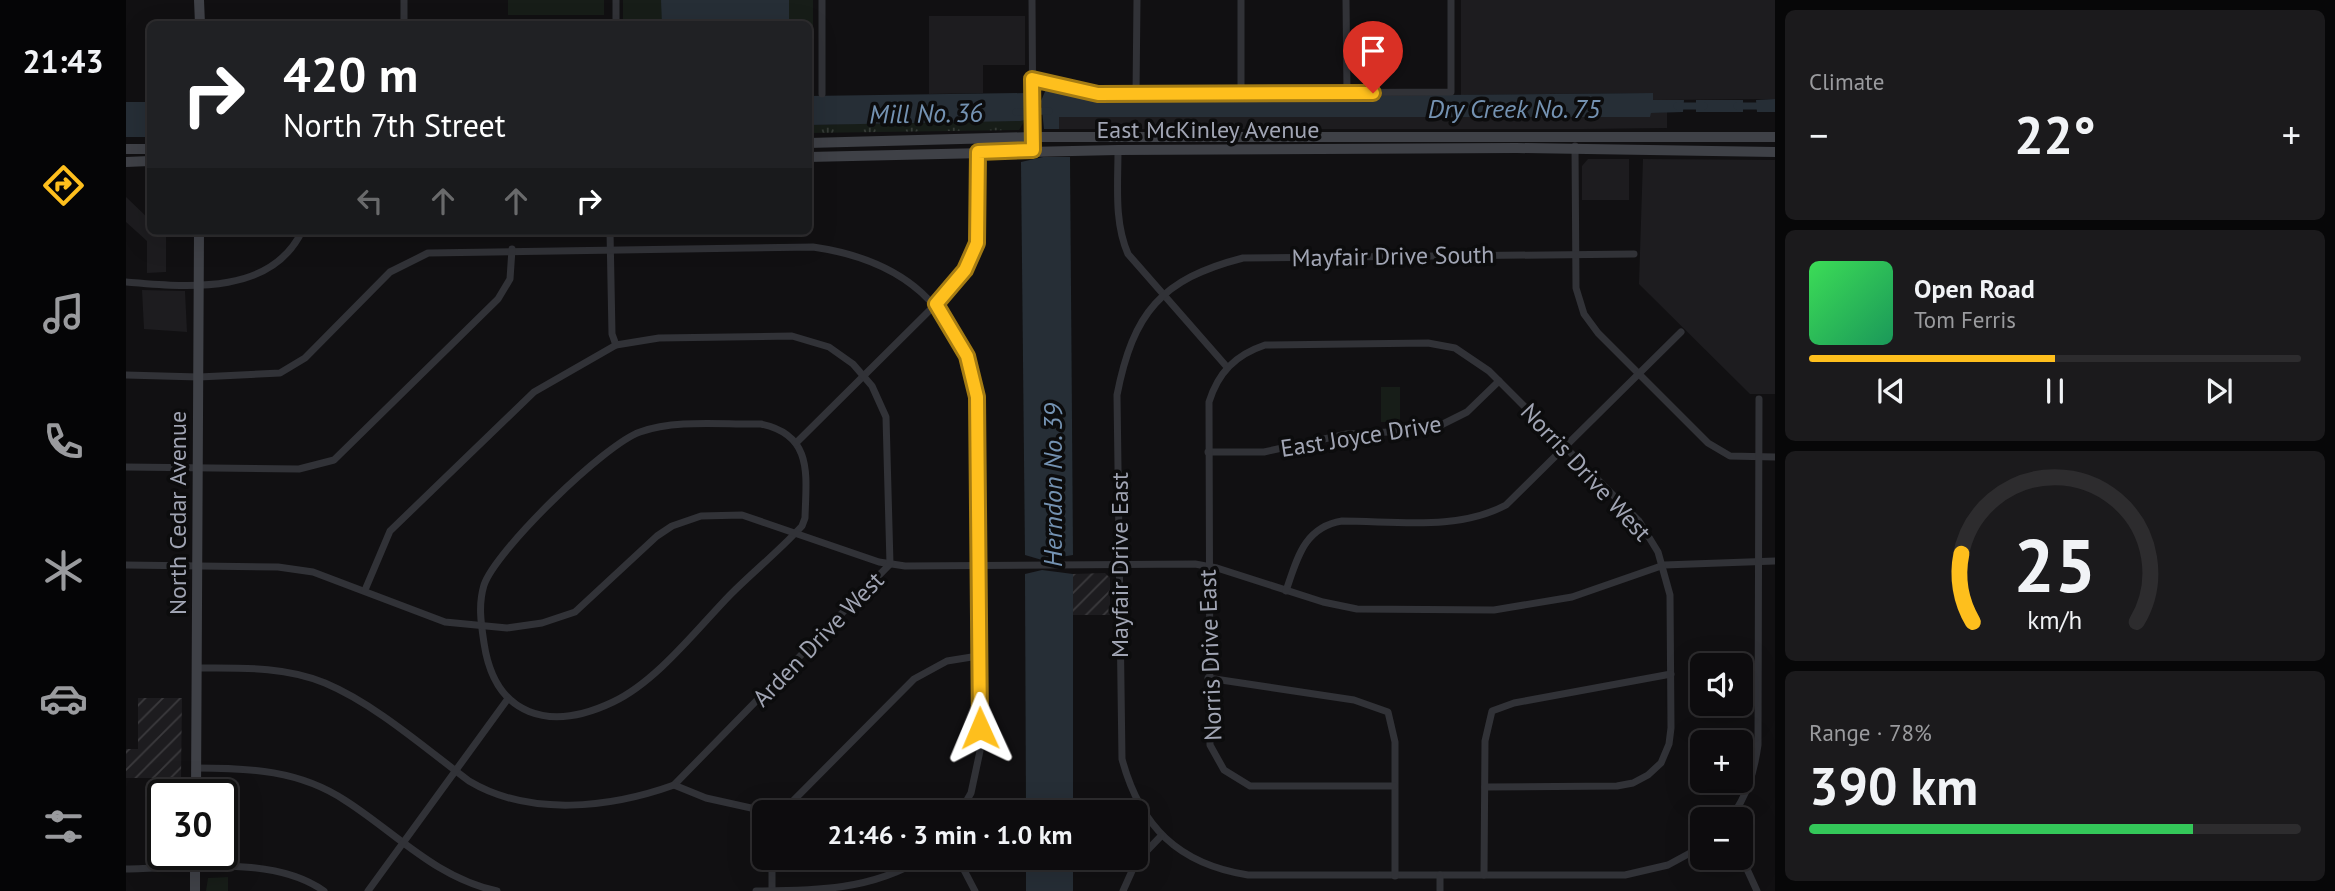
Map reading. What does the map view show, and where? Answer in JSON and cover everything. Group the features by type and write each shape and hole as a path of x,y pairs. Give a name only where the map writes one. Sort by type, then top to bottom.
{"main road":[{"path":"199,0 200,21"},
{"path":"1118,150 1127,143 1181,142 1207,136"},
{"name":"East McKinley Avenue","path":"812,143 1032,137 1775,136"},
{"path":"1657,151 1688,143 1743,143 1750,137"},
{"path":"854,156 877,149 910,147 918,140"},
{"path":"1740,152 1751,143 1775,142"},
{"path":"126,149 147,149"},
{"name":"East McKinley Avenue","path":"812,156 1033,150 1775,152"},
{"path":"126,162 147,162"},
{"name":"North Cedar Avenue","path":"196,779 199,235"},
{"path":"195,870 195,891"}],"street":[{"path":"404,0 404,21"},
{"path":"616,0 616,21"},
{"path":"822,0 822,94"},
{"path":"1032,0 1033,150"},
{"path":"1136,94 1137,0"},
{"path":"1241,0 1241,93"},
{"path":"1346,0 1347,93"},
{"path":"1032,79 1098,94 1451,92 1451,0"},
{"path":"1575,136 1576,288 1584,314 1598,334 1708,443 1730,456 1775,457"},
{"path":"1118,150 1121,237 1128,254 1227,367"},
{"path":"796,443 936,304 965,270 977,243 978,152"},
{"path":"126,282 199,284 240,281 263,273 290,251 300,235"},
{"path":"610,235 612,334 615,345"},
{"path":"126,375 199,377 280,373 294,366 390,272 411,259 449,250 813,247 839,251 882,265 936,304 967,356 977,397 980,751 971,793 967,800"},
{"path":"126,467 198,470 299,469 334,460 498,299 510,279 512,249"},
{"name":"Mayfair Drive South","path":"1161,294 1203,270 1243,258 1634,254"},
{"name":"Mayfair Drive East","path":"1161,294 1133,339 1123,364 1117,395 1122,759 1135,797 1161,836"},
{"path":"1286,591 1302,547 1322,527 1342,521 1452,521 1482,517 1513,500 1681,332"},
{"name":"Arden Drive West","path":"365,590 390,531 534,392 615,345 659,338 792,336 829,347 863,374 882,402 888,424 890,564 674,785"},
{"name":"Norris Drive West","path":"1227,367 1248,352 1276,344 1428,343 1464,353 1499,381 1639,521 1664,565 1671,604 1669,744 1661,762 1641,780 1617,786 1485,787"},
{"name":"Norris Drive East","path":"1227,367 1209,402 1210,745 1224,769 1241,782 1266,788 1394,786"},
{"name":"East Joyce Drive","path":"1208,452 1264,452 1347,434 1431,430 1467,412 1499,381"},
{"path":"1738,807 1755,769 1758,745 1759,399"},
{"path":"761,424 781,430 796,443 806,460 805,518 796,532 648,679 615,702 595,709 555,715 535,713 507,700 489,670 481,628 481,597 493,566 616,443 660,427 761,424"},
{"path":"126,565 294,569 333,577 426,617 481,628 542,623 575,612 598,594 644,546 684,521 701,516 742,515 890,564 1208,566 1286,591 1357,608 1493,610 1530,606 1572,597 1664,565 1775,561"},
{"path":"794,800 914,679 947,661 978,656"},
{"path":"197,668 266,668 325,682 381,716 454,770 500,796 543,803 624,800 674,785 706,798 752,808"},
{"path":"1484,874 1486,730 1492,711 1514,703 1671,674"},
{"path":"1208,678 1354,701 1388,712 1395,742 1395,876"},
{"path":"368,891 507,700"},
{"path":"196,768 254,769 299,778 345,800 453,877 497,891"},
{"path":"1123,891 1136,862 1161,836 1203,863 1237,873 1262,876 1635,873 1679,860 1690,854"},
{"path":"126,869 147,869"},
{"path":"238,869 282,871 310,882 324,891"},
{"path":"772,870 772,891"},
{"path":"756,891 839,889 904,870"},
{"path":"964,870 975,891"},
{"path":"1747,870 1757,891"},
{"path":"1440,875 1440,891"}],"shaded area":[{"path":"1461,0 1775,0 1775,99 1653,100 1652,93 1461,95"},
{"path":"929,16 1025,16 1025,65 983,65 983,93 929,94"},
{"path":"1667,112 1667,128 1059,129 1059,117 1650,117 1650,113"},
{"path":"1588,159 1629,159 1629,200 1582,200 1582,166"},
{"path":"1643,159 1775,160 1775,394 1750,394 1639,284"},
{"path":"126,197 147,217 147,235 166,235 166,272 147,273 147,241 126,222"},
{"path":"142,290 185,291 187,332 144,329"},
{"path":"1105,573 1110,578 1110,615 1073,615 1073,574"},
{"path":"138,698 182,698 181,778 126,778 126,749 138,749"}],"green space":[{"path":"508,0 604,0 604,15 508,15"},
{"path":"623,0 813,0 813,96 812,21 623,21"},
{"path":"1025,120 1019,130 812,133 812,125"},
{"path":"1381,387 1400,387 1400,422 1381,422"},
{"path":"228,877 228,891 206,891 208,878"}],"water":[{"path":"661,0 789,0 789,21 662,21"},
{"path":"1046,89 1096,98 1653,93 1653,100 1684,100 1683,112 1651,113 1650,117 1059,117 1059,129 1044,129 1041,101"},
{"path":"1026,93 1025,120 812,125 812,96"},
{"path":"1775,99 1775,112 1757,112 1756,100"},
{"path":"1696,100 1743,100 1743,112 1696,112"},
{"path":"126,102 147,102 147,137 126,137"},
{"name":"Herndon No. 39","path":"1043,157 1070,157 1073,555 1042,560 1025,555 1021,162"},
{"path":"1042,570 1073,574 1073,800 1026,800 1025,574"},
{"path":"1026,870 1073,870 1073,891 1026,891"}],"waterway":[{"name":"Dry Creek No. 75","path":"1677,106 1704,106"},
{"name":"Dry Creek No. 75","path":"1737,106 1775,106"},
{"name":"Mill No. 36","path":"1016,112 1049,111"}],"route":[{"path":"980,728 979,415 967,356 957,335 936,304 965,270 977,243 978,152 1033,150 1032,79 1098,94 1373,93"}]}
